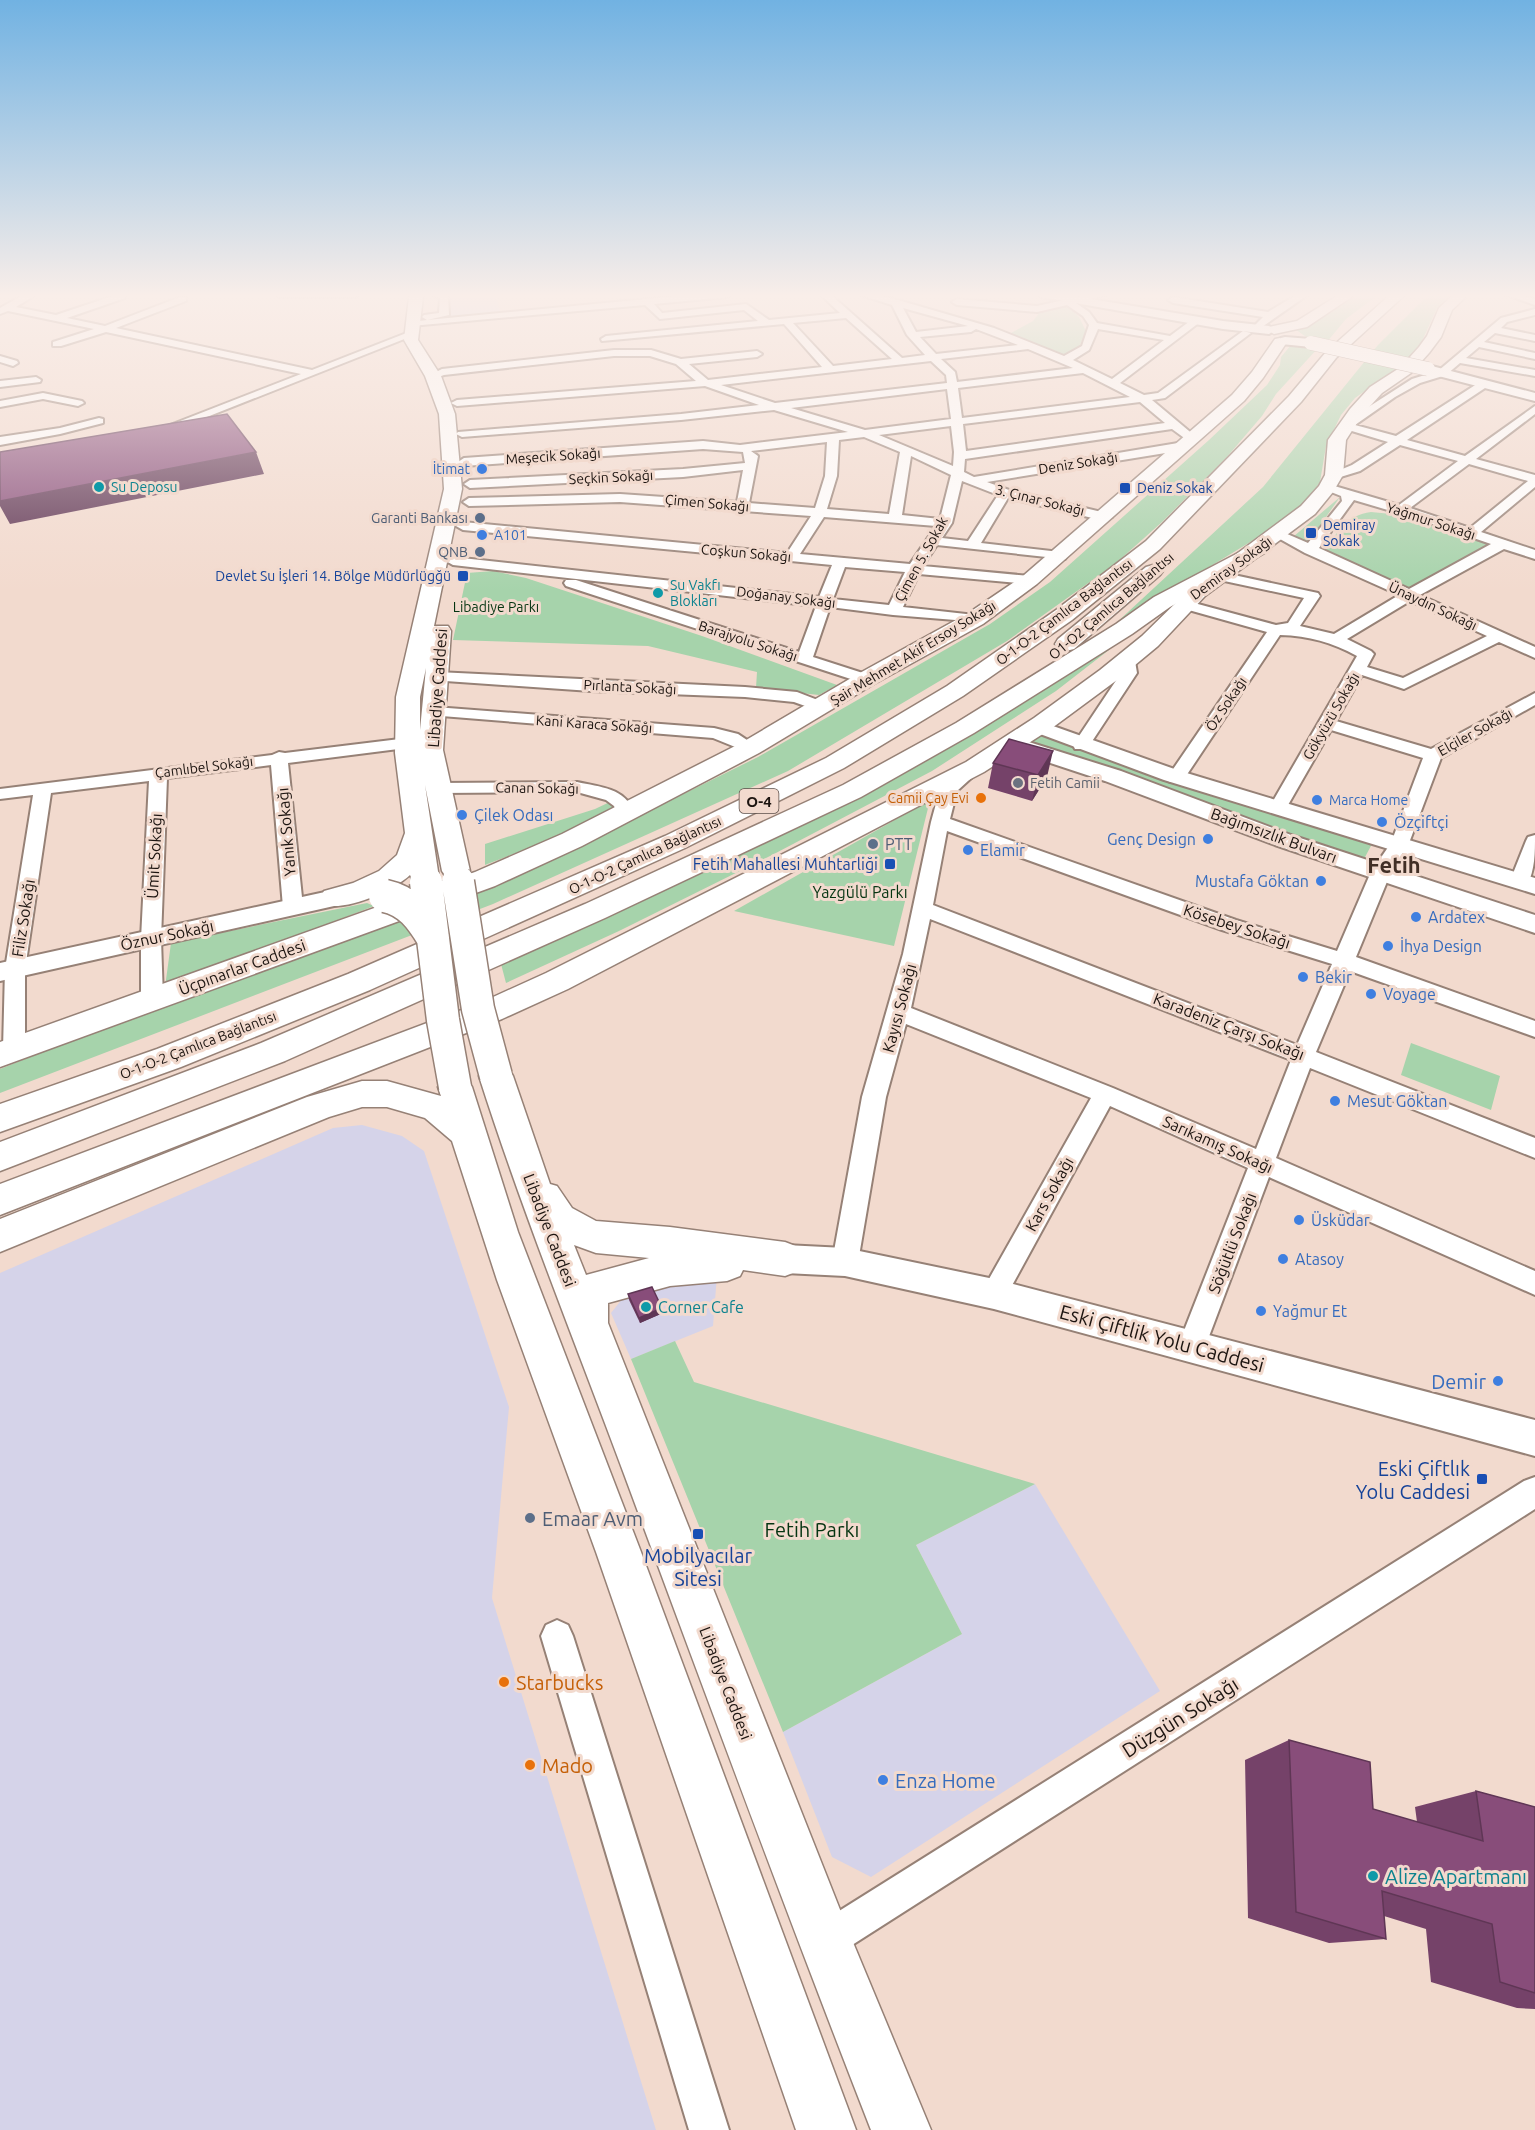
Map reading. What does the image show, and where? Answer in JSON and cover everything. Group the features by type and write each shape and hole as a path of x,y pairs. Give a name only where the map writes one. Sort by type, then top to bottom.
{"main road":[{"name":"Libadiye Caddesi","path":"442,393 447,414 453,489 408,697 408,743 443,1020 528,1175 558,1291 588,1469 826,2130"},
{"name":"Libadiye Caddesi","path":"451,393 460,411 464,462 470,493 440,626 431,750 456,871 478,1009 475,1081 466,1133 558,1291 901,2130"},
{"name":"Şair Mehmet Akif Ersoy Sokağı","path":"485,879 572,840 750,748 866,679 975,619 1060,556 1242,393"},
{"name":"O-1-O-2 Çamlıca Bağlantısı","path":"0,1118 169,1058 358,982 675,842 835,763 955,691 1064,615 1153,545 1300,393"},
{"path":"1242,483 1318,393"},
{"path":"1330,482 1337,440 1373,393"},
{"name":"Demiray Sokağı","path":"0,1200 491,1011 557,981 975,767 1039,727 1127,661 1153,639 1183,604 1308,510 1330,482"},
{"path":"676,871 852,791 906,762 1124,629 1162,602 1270,540"},
{"name":"O1-O2 Çamlıca Bağlantısı","path":"676,871 830,789 1037,667 1093,624 1176,551"},
{"path":"334,898 361,890 399,871 411,858 417,846 419,832"},
{"name":"O-1-O-2 Çamlıca Bağlantısı","path":"0,1157 273,1053 585,915 676,871"},
{"name":"Üçpınarlar Caddesi","path":"7,1052 485,879"},
{"path":"334,898 362,894 394,897 416,913 434,940"},
{"path":"0,1236 319,1107 362,1094 387,1094 436,1108 466,1133"},
{"path":"528,1175 559,1219 576,1230 596,1237 670,1243 785,1259"},
{"path":"558,1291 621,1250 670,1243"},
{"path":"558,1291 670,1269 785,1259"}],"street":[{"path":"157,432 188,423 262,393"},
{"path":"457,403 577,393"},
{"name":"3. Çınar Sokağı","path":"737,393 867,434 972,481 1005,493 1105,517"},
{"path":"462,434 688,426 777,407 885,393"},
{"name":"Çimen 5. Sokak","path":"893,610 914,568 945,524 958,473 958,421 953,393"},
{"path":"1132,393 1142,398 1173,424 1187,442"},
{"name":"Meşecik Sokağı","path":"464,462 703,445 740,449 1165,393"},
{"path":"1346,426 1397,393"},
{"path":"1330,482 1399,441 1470,393"},
{"path":"1520,393 1535,397"},
{"path":"0,404 43,396 78,403"},
{"path":"1400,510 1535,409"},
{"path":"0,441 60,431 99,421"},
{"path":"959,456 1173,424"},
{"path":"688,426 703,442 740,449 752,456 742,506"},
{"path":"1346,426 1535,480"},
{"path":"791,557 820,512 831,476 834,438"},
{"name":"Deniz Sokağı","path":"972,481 1187,442"},
{"path":"895,518 906,450"},
{"name":"Seçkin Sokağı","path":"470,493 682,487 751,466"},
{"path":"1472,533 1535,480"},
{"name":"Yağmur Sokağı","path":"1330,482 1347,494 1535,555"},
{"name":"Çimen Sokağı","path":"470,493 620,498 682,487 742,506 945,524"},
{"path":"972,546 1005,493"},
{"path":"1311,550 1348,501 1347,494"},
{"name":"Coşkun Sokağı","path":"463,526 1030,580"},
{"name":"Ünaydın Sokağı","path":"1270,540 1311,550 1535,653"},
{"name":"Ünaydın Sokağı","path":"1270,540 1330,560"},
{"path":"933,541 1060,556"},
{"path":"1183,604 1276,630 1307,631 1336,639 1409,595 1502,544"},
{"name":"Doğanay Sokağı","path":"453,561 975,619"},
{"path":"804,659 840,561"},
{"name":"Barajyolu Sokağı","path":"528,569 866,679"},
{"path":"1220,576 1312,596 1293,626 1276,630"},
{"name":"Öz Sokağı","path":"1176,778 1276,630"},
{"path":"1358,669 1404,684 1499,636"},
{"name":"Gökyüzü Sokağı","path":"1278,808 1366,654 1336,639"},
{"path":"1082,745 1129,673 1127,661"},
{"name":"Pırlanta Sokağı","path":"437,676 591,686 745,692 797,697 822,707"},
{"name":"Elçiler Sokağı","path":"1381,872 1400,843 1433,755 1535,698"},
{"name":"Kani Karaca Sokağı","path":"435,712 714,733 732,738 750,748"},
{"path":"1327,723 1433,755"},
{"name":"Bağımsızlık Bulvarı","path":"1039,727 1082,745 1176,778 1400,843 1528,884"},
{"name":"Çamlıbel Sokağı","path":"0,794 279,757 408,743"},
{"name":"Bağımsızlık Bulvarı","path":"1014,743 1535,924"},
{"name":"Yanık Sokağı","path":"279,757 293,907"},
{"name":"Kayısı Sokağı","path":"845,1262 874,1097 899,1012 940,822 949,789 975,767"},
{"name":"Ümit Sokağı","path":"151,939 158,773"},
{"name":"Canan Sokağı","path":"438,788 577,787 612,796 622,804 625,813"},
{"name":"Filiz Sokağı","path":"7,1052 8,970 43,788"},
{"name":"Kösebey Sokağı","path":"940,822 1228,925 1346,962 1535,1029"},
{"path":"1528,884 1535,841"},
{"name":"Söğütlü Sokağı","path":"1192,1346 1304,1055 1346,962 1381,872"},
{"name":"Öznur Sokağı","path":"8,970 334,898"},
{"name":"Karadeniz Çarşı Sokağı","path":"922,908 1304,1055 1535,1148"},
{"path":"151,939 152,999"},
{"name":"Sarıkamış Sokağı","path":"899,1012 1105,1094 1535,1283"},
{"name":"Kars Sokağı","path":"994,1294 1105,1094"},
{"name":"Eski Çiftlik Yolu Caddesi","path":"785,1259 845,1262 994,1294 1535,1438"},
{"name":"Düzgün Sokağı","path":"825,1941 1535,1492"},
{"path":"557,1636 709,2130"}],"shaded area":[{"path":"362,1125 402,1136 424,1151 509,1407 492,1598 656,2130 0,2130 0,1273 333,1128"},
{"path":"717,1275 713,1326 631,1359 611,1313 627,1293"},
{"path":"1035,1484 1160,1691 871,1877 832,1857 783,1732 962,1634 916,1545"}],"green space":[{"path":"1258,393 1277,393 1262,416 1226,458 1162,522 1115,564 1007,641 788,771 493,904 0,1093 0,1069 635,818 758,757 990,624 1050,582"},
{"path":"1339,393 1362,393 1341,415 1326,446 1320,482 1302,508 1114,625 1263,487"},
{"path":"1340,497 1307,544 1293,537"},
{"path":"1371,512 1412,516 1494,542 1409,589 1325,549 1339,530 1350,520"},
{"name":"Libadiye Parkı","path":"493,571 526,578 702,636 837,685 819,695 756,688 757,672 648,646 453,640 467,573"},
{"path":"1172,601 1056,691 932,771 774,854 619,931 506,983 501,964 692,877"},
{"path":"1040,735 1172,780 1373,842 1364,859 1029,746"},
{"path":"614,800 614,810 565,834 485,865 485,844 595,809"},
{"name":"Yazgülü Parkı","path":"930,800 894,946 734,911"},
{"path":"367,903 374,906 165,987 171,943"},
{"path":"1411,1043 1500,1076 1491,1110 1401,1075"},
{"name":"Fetih Parkı","path":"675,1341 694,1382 1035,1484 916,1545 962,1634 783,1732 631,1359"}],"building":[{"path":"227,414 256,452 0,501 0,452"},
{"path":"1009,739 1053,751 1038,775 993,763"},
{"name":"Corner Cafe","path":"652,1287 662,1308 639,1318 628,1294"},
{"path":"1289,1740 1370,1762 1373,1809 1483,1841 1476,1791 1535,1807 1535,1993 1500,1982 1492,1924 1382,1891 1386,1939 1296,1912"}],"place":[{"name":"İtimat","path":"482,469"},
{"name":"Su Deposu","path":"99,487"},
{"name":"Deniz Sokak","path":"1125,488"},
{"name":"Garanti Bankası","path":"480,518"},
{"name":"Demiray Sokak","path":"1311,533"},
{"name":"A101","path":"482,535"},
{"name":"QNB","path":"480,552"},
{"name":"Devlet Su İşleri 14. Bölge Müdürlügğü","path":"463,576"},
{"name":"Su Vakfı Blokları","path":"658,593"},
{"name":"Fetih Camii","path":"1018,783"},
{"name":"Camii Çay Evi","path":"981,798"},
{"name":"Marca Home","path":"1317,800"},
{"name":"Çilek Odası","path":"462,815"},
{"name":"Özçiftçi","path":"1382,822"},
{"name":"Genç Design","path":"1208,839"},
{"name":"PTT","path":"873,844"},
{"name":"Elamir","path":"968,850"},
{"name":"Fetih Mahallesi Muhtarliği","path":"890,864"},
{"name":"Mustafa Göktan","path":"1321,881"},
{"name":"Ardatex","path":"1416,917"},
{"name":"İhya Design","path":"1388,946"},
{"name":"Bekir","path":"1303,977"},
{"name":"Voyage","path":"1371,994"},
{"name":"Mesut Göktan","path":"1335,1101"},
{"name":"Üsküdar","path":"1299,1220"},
{"name":"Atasoy","path":"1283,1259"},
{"name":"Corner Cafe","path":"646,1307"},
{"name":"Yağmur Et","path":"1261,1311"},
{"name":"Demir","path":"1498,1381"},
{"name":"Eski Çiftlık Yolu Caddesi","path":"1482,1479"},
{"name":"Emaar Avm","path":"530,1518"},
{"name":"Mobilyacılar Sitesi","path":"698,1534"},
{"name":"Starbucks","path":"504,1682"},
{"name":"Mado","path":"530,1765"},
{"name":"Enza Home","path":"883,1780"},
{"name":"Alize Apartmanı","path":"1373,1876"}],"district":[{"name":"Fetih","path":"1394,864"}]}
